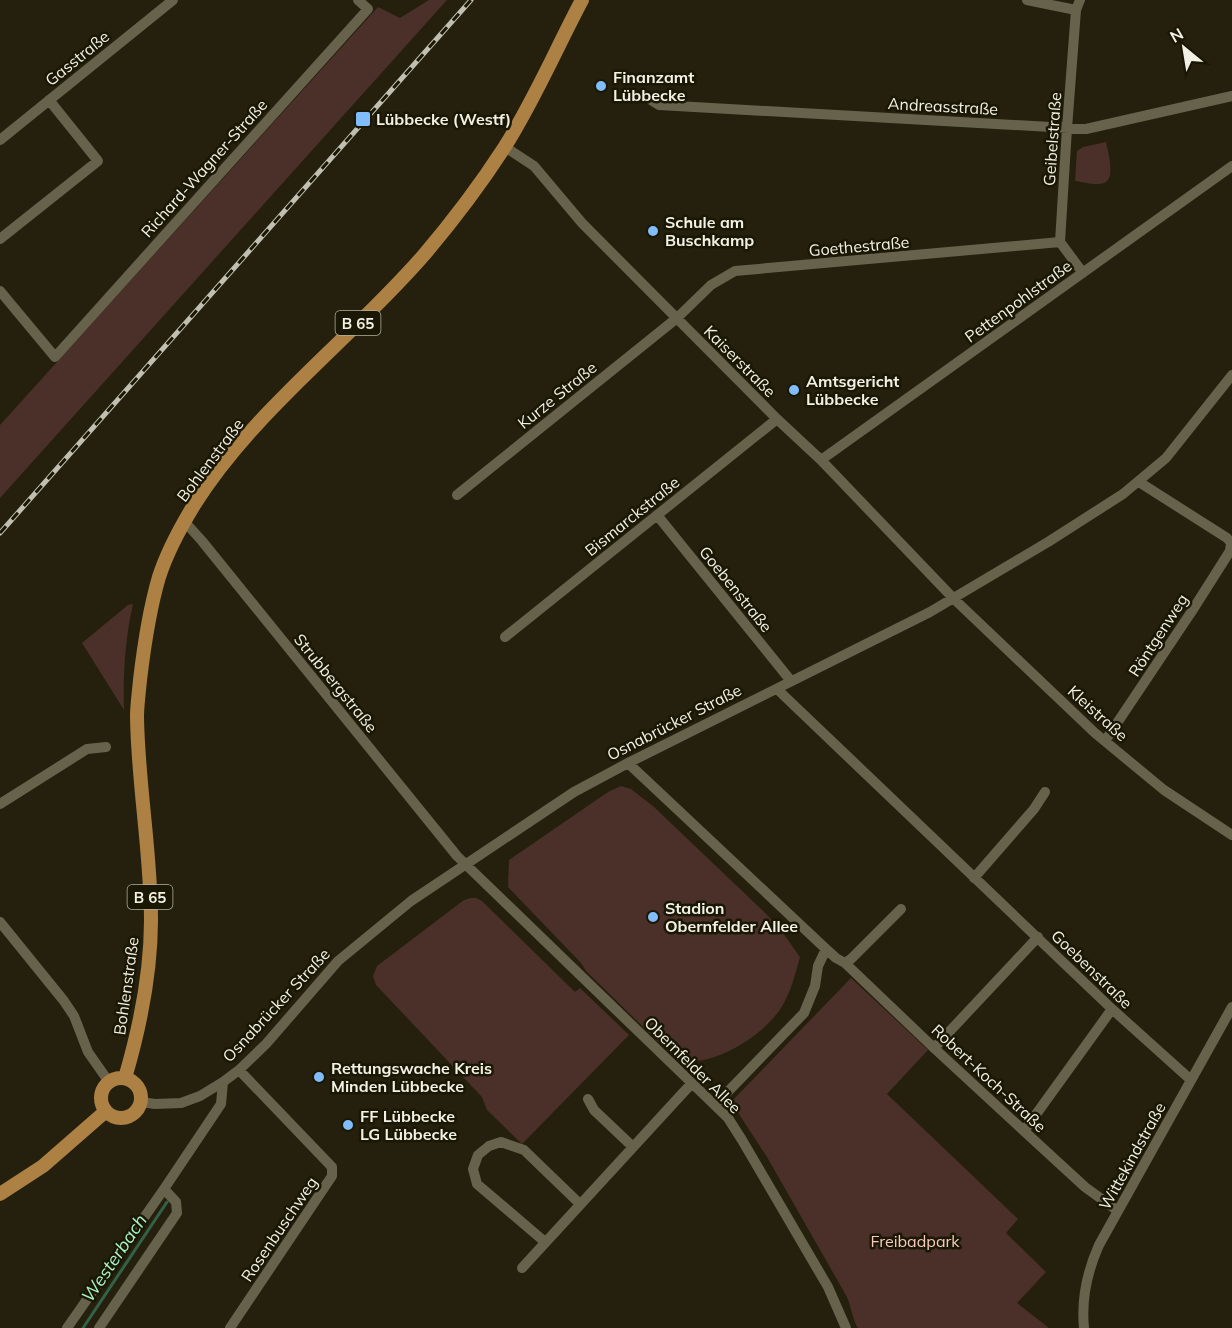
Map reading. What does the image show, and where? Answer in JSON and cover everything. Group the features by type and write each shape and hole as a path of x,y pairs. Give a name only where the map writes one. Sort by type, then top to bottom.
{"main road":[{"name":"Bohlenstraße","path":"125,1078 141,1015 150,954 151,918 137,714 143,655 159,575 184,521 233,451 275,404 385,297 459,213 505,147 542,81 582,0"},
{"path":"125,1078 136,1084 141,1102 135,1113 117,1118 103,1107 101,1096 109,1082 125,1078"},
{"path":"0,1194 43,1166 106,1111"}],"street":[{"name":"Gasstraße","path":"0,140 173,0"},
{"name":"Richard-Wagner-Straße","path":"0,291 55,357 368,9 358,0"},
{"path":"1027,0 1078,5"},
{"name":"Geibelstraße","path":"1060,242 1066,128 1078,5"},
{"name":"Andreasstraße","path":"651,99 659,105 1086,129 1232,96"},
{"path":"0,239 98,161 49,100"},
{"name":"Kaiserstraße","path":"505,147 534,166 582,223 777,419 821,460 954,599"},
{"name":"Pettenpohlstraße","path":"821,460 1232,166"},
{"path":"1060,242 1083,273"},
{"name":"Goethestraße","path":"677,318 711,285 735,271 1060,242"},
{"name":"Kurze Straße","path":"457,495 677,318"},
{"name":"Osnabrücker Straße","path":"141,1102 181,1103 200,1096 224,1082 266,1044 338,961 411,901 574,792 954,599 1123,494 1166,458 1232,375"},
{"name":"Bismarckstraße","path":"505,636 777,419"},
{"path":"1138,482 1227,538 1231,543"},
{"name":"Goebenstraße","path":"657,515 792,681"},
{"name":"Strubbergstraße","path":"184,521 465,864"},
{"name":"Röntgenweg","path":"1105,741 1192,611 1230,551 1231,543"},
{"name":"Kleistraße","path":"954,599 1105,741 1164,790 1232,835"},
{"name":"Goebenstraße","path":"777,688 1112,1009 1191,1080"},
{"path":"0,804 87,749 106,747"},
{"name":"Robert-Koch-Straße","path":"628,763 1024,1131 1086,1187 1118,1211"},
{"path":"974,878 1034,809 1045,792"},
{"name":"Obernfelder Allee","path":"465,864 728,1118 828,1287 846,1328"},
{"path":"845,963 852,959 901,909"},
{"path":"0,922 64,1001 74,1016 88,1052 109,1082"},
{"path":"934,1048 1038,937"},
{"path":"715,1105 804,1013 815,986 818,966 826,949"},
{"name":"Wittekindstraße","path":"1083,1328 1084,1290 1099,1245 1232,1007"},
{"path":"1024,1131 1112,1009"},
{"name":"Rosenbuschweg","path":"230,1328 332,1176 332,1167 239,1070"},
{"path":"68,1328 221,1104 224,1082"},
{"path":"522,1268 692,1083"},
{"path":"588,1099 594,1110 633,1147"},
{"path":"545,1242 477,1184 472,1169 478,1155 489,1146 501,1142 524,1150 580,1204"},
{"path":"99,1328 177,1213 176,1202 164,1189"}],"green space":[{"path":"429,0 447,0 0,498 0,425 378,7 400,18"},
{"path":"1106,142 1110,164 1108,180 1097,184 1075,181 1077,151 1083,147"},
{"path":"133,604 125,657 124,710 82,643 128,605"},
{"name":"Stadion Obernfelder Allee","path":"621,786 631,789 654,807 760,908 778,926 800,957 787,996 773,1019 736,1048 721,1055 692,1062 678,1061 586,971 508,887 509,860 608,792"},
{"path":"471,898 482,901 575,992 580,988 629,1035 522,1144 487,1110 482,1097 376,985 373,976 377,966 464,900"},
{"name":"Freibadpark","path":"851,978 928,1050 887,1094 1018,1219 1006,1233 1046,1272 1017,1303 1049,1328 858,1328 856,1325 847,1297 767,1157 731,1102"}],"waterway":[{"name":"Westerbach","path":"83,1328 167,1202"}],"railway":[{"path":"0,533 471,0"}],"place":[{"name":"Finanzamt Lübbecke","path":"601,86"},
{"name":"Lübbecke (Westf)","path":"363,119"},
{"name":"Schule am Buschkamp","path":"653,231"},
{"name":"Amtsgericht Lübbecke","path":"794,390"},
{"name":"Stadion Obernfelder Allee","path":"653,917"},
{"name":"Rettungswache Kreis Minden Lübbecke","path":"319,1077"},
{"name":"FF Lübbecke LG Lübbecke","path":"348,1125"}]}
